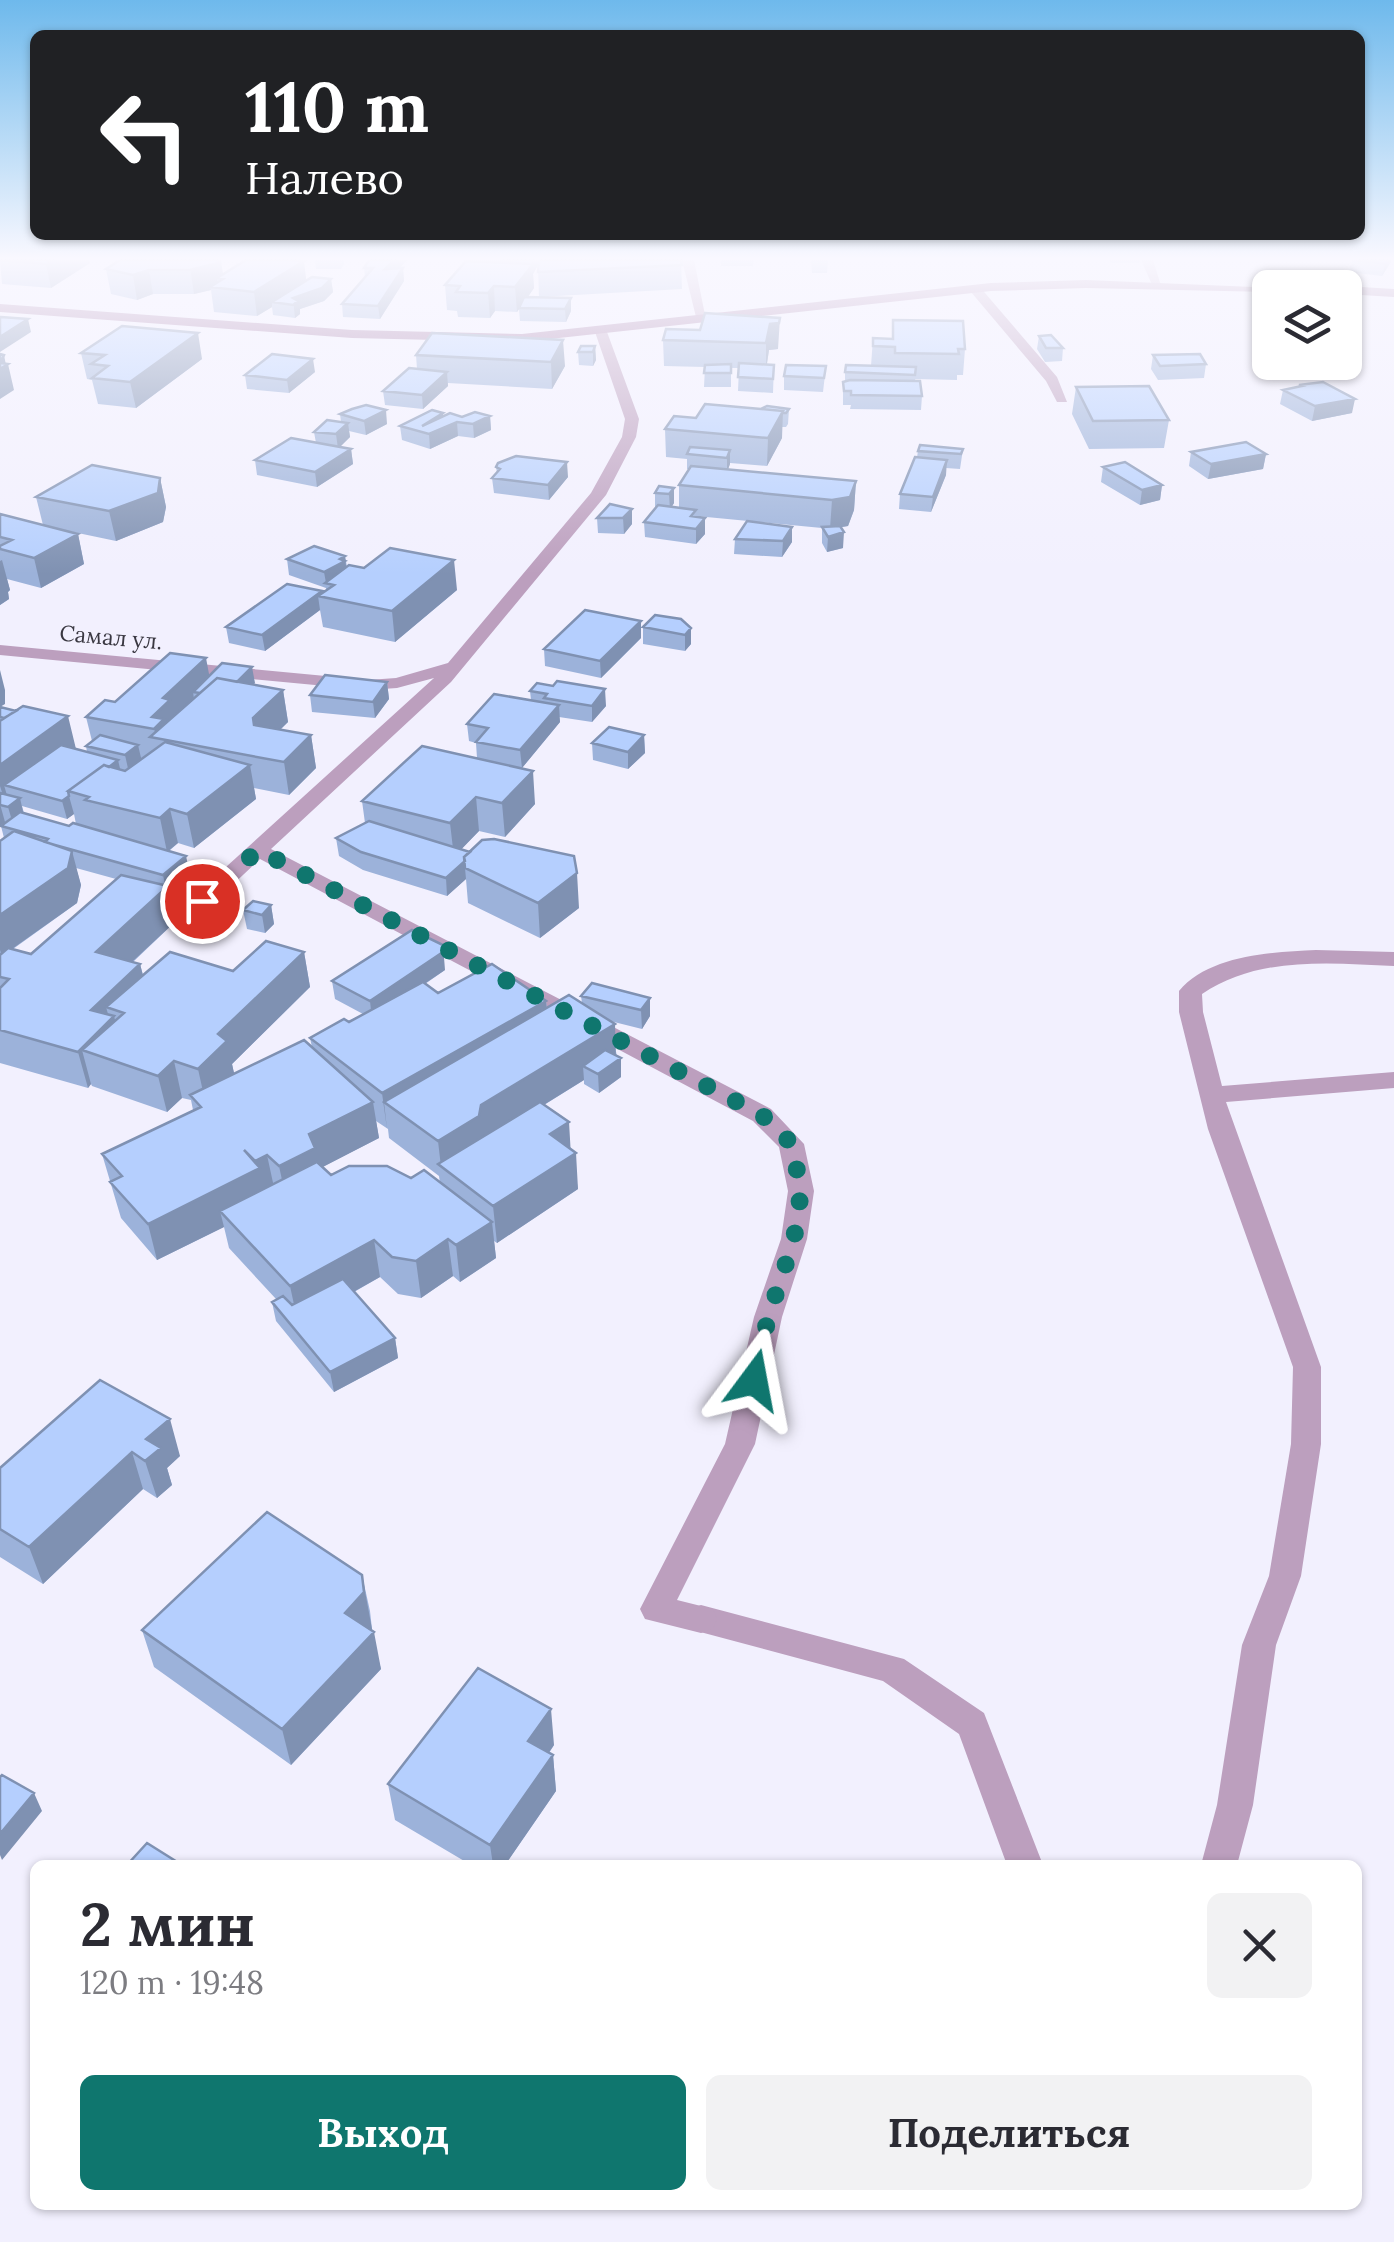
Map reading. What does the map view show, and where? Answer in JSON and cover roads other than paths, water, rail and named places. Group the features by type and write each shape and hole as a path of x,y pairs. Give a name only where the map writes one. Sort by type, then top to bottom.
{"street":[{"path":"202,901 454,666 598,495 632,420 614,365"},
{"path":"1039,365 1062,399"},
{"name":"Самал ул.","path":"0,650 368,685 397,683 454,666"},
{"path":"258,850 762,1115 792,1144 801,1192 794,1239 768,1318 740,1444 656,1610 892,1669 972,1724 1023,1860"},
{"path":"1220,1860 1236,1805 1259,1644 1285,1576 1306,1444 1307,1368 1212,1095 1191,1012 1190,990 1206,977 1312,955 1394,959"},
{"path":"1212,1095 1394,1080"}]}
